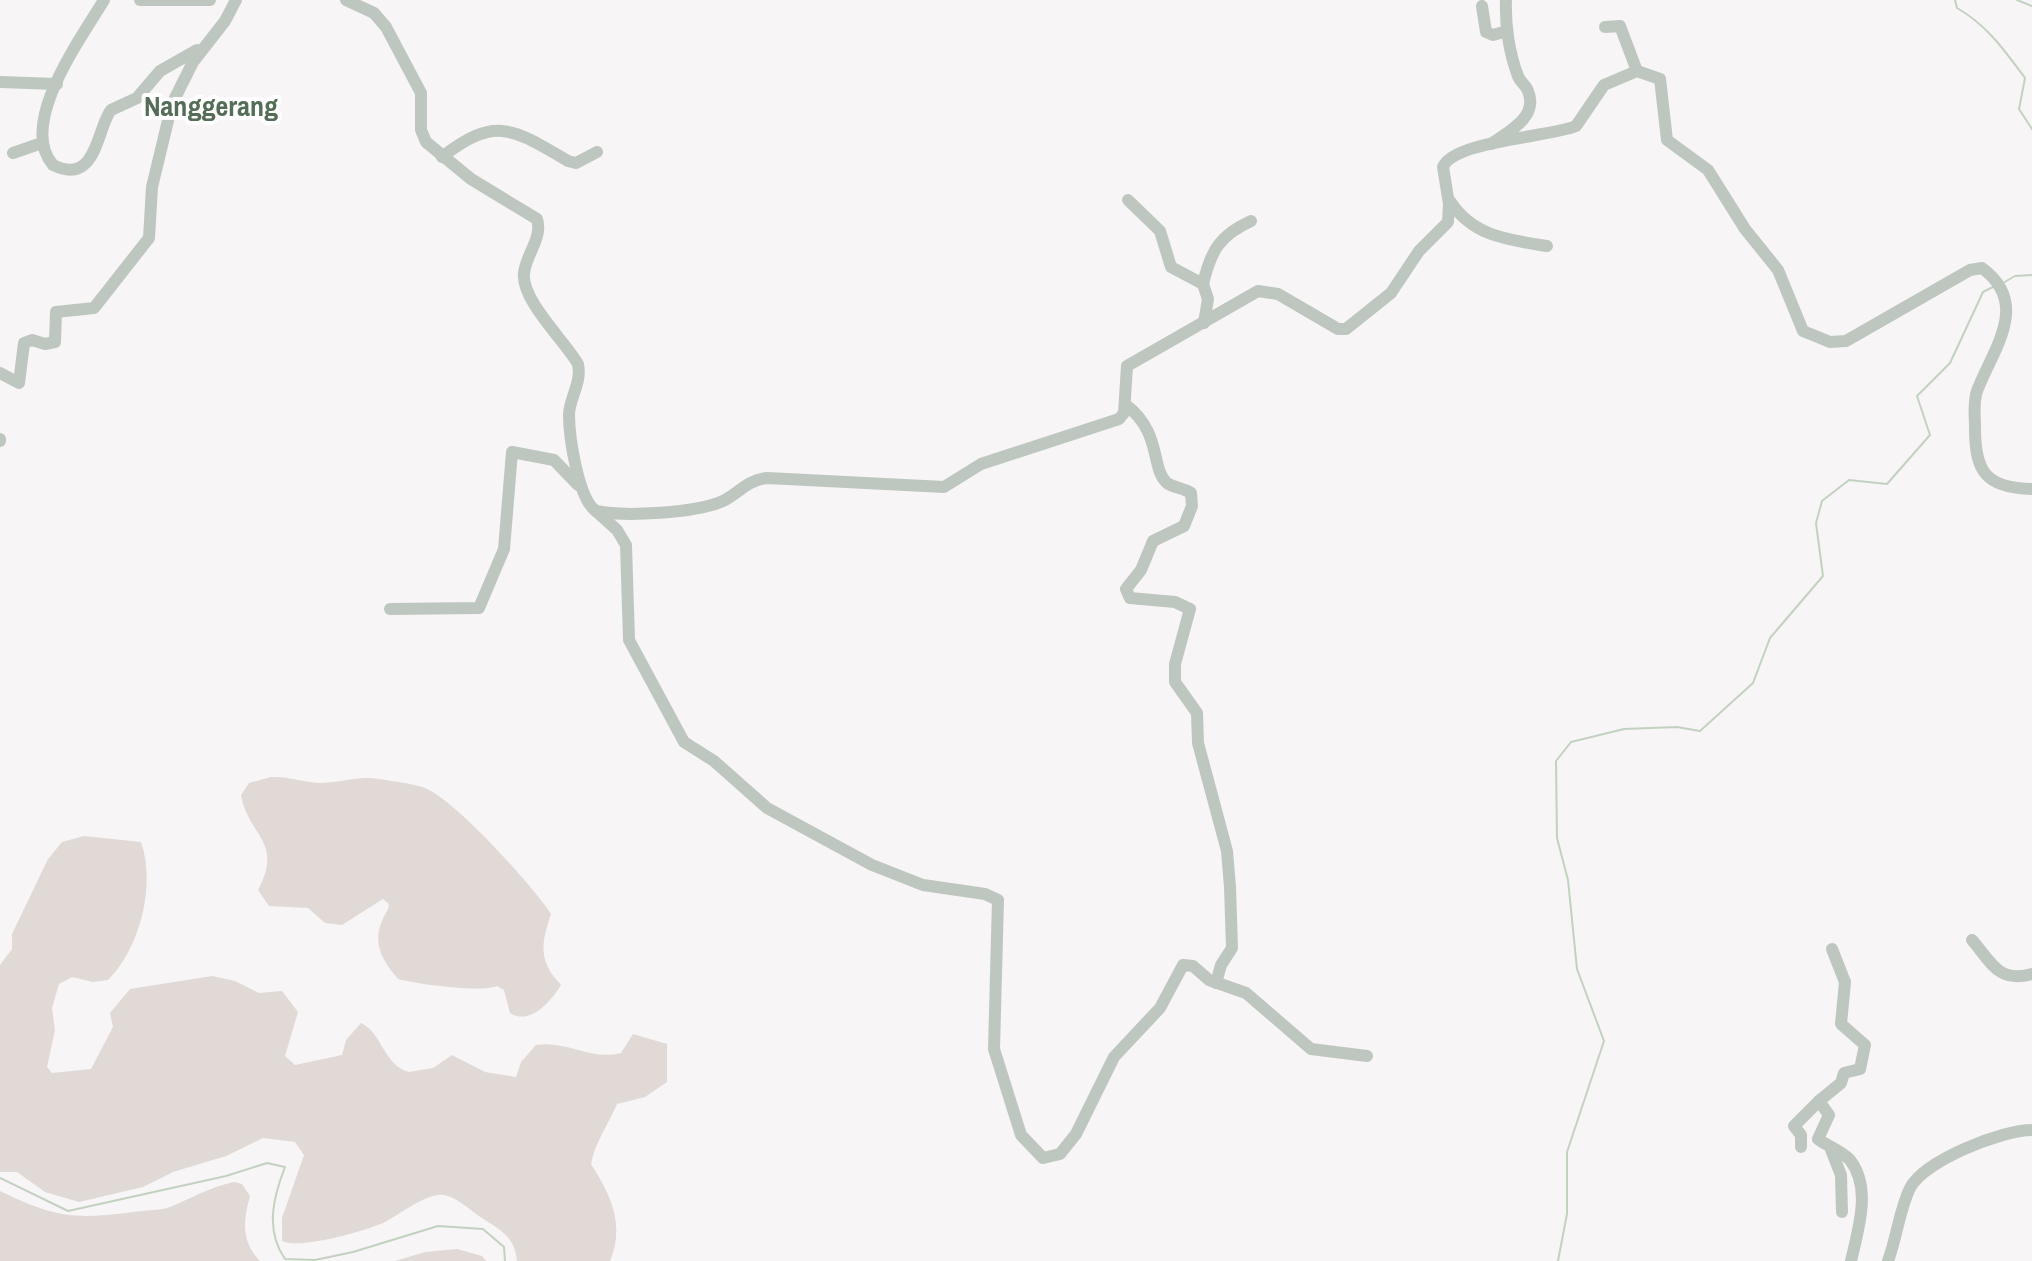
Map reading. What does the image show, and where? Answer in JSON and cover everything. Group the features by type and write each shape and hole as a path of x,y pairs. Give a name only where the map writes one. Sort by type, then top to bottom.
{"street":[{"path":"104,0 45,109 42,143 53,165 59,168 80,165 96,151 111,110 137,98 160,71 203,46"},
{"path":"140,0 210,0"},
{"path":"0,373 14,383 20,381 19,361 24,343 32,340 55,342 58,337 56,312 94,308 149,238 152,187 172,104 182,79 203,46 225,21 236,0"},
{"path":"346,0 374,13 386,27 421,93 422,135 442,157 498,197 537,219 539,231 525,268 525,287 579,369 569,416 582,491"},
{"path":"1489,145 1522,122 1530,105 1530,95 1517,75 1507,31 1506,0"},
{"path":"1482,6 1486,32 1493,35 1507,31"},
{"path":"1605,27 1620,26 1637,71"},
{"path":"593,509 620,512 702,507 723,501 747,483 767,478 944,487 981,464 1119,419 1125,404 1127,366 1252,293 1263,291 1285,297 1338,329 1349,328 1391,293 1419,251 1442,230 1449,217 1443,172 1446,161 1489,145 1576,126 1604,85 1637,71 1660,79 1667,140 1708,170 1745,229 1778,270 1800,325 1811,336 1830,342 1846,341 1970,270 1982,268 1990,275 2003,290 2003,331 1976,394 1976,457 1980,469 1995,482 2032,489"},
{"path":"0,82 57,84"},
{"path":"442,157 472,135 497,129 576,163 597,152"},
{"path":"13,153 42,143"},
{"path":"1448,198 1461,219 1485,233 1547,246"},
{"path":"1128,200 1160,231 1171,267 1203,284"},
{"path":"1204,323 1208,299 1203,284 1213,249 1221,237 1251,221"},
{"path":"1125,404 1150,429 1162,476 1167,483 1191,493 1193,498 1184,526 1153,541 1141,570 1126,589 1130,598 1175,602 1190,609 1175,664 1175,682 1197,713 1198,743 1227,851 1230,887 1232,948 1221,965 1216,983"},
{"path":"390,609 479,608 504,549 512,452 554,460 569,472 593,509 617,530 626,545 629,640 684,742 714,761 767,808 885,872 923,885 985,894 998,900 994,1049 1021,1135 1043,1158 1052,1159 1060,1154 1076,1134 1114,1057 1160,1008 1183,965 1193,966 1216,983 1246,993 1311,1049 1367,1056"},
{"path":"1972,940 2005,976 2013,979 2032,974"},
{"path":"1801,1147 1801,1135 1794,1126 1841,1083 1844,1073 1862,1066 1865,1047 1841,1024 1845,982 1832,949"},
{"path":"1819,1101 1829,1115 1818,1139 1850,1160 1860,1184 1861,1202 1851,1261"},
{"path":"1888,1261 1907,1197 1923,1173 1945,1159 2007,1132 2032,1130"},
{"path":"1830,1147 1841,1175 1842,1212"}],"shaded area":[{"path":"271,777 319,783 372,778 422,787 435,793 491,843 551,914 544,952 548,968 561,985 557,991 539,1010 518,1016 510,1013 504,990 497,986 463,988 398,979 384,959 379,945 379,929 389,904 383,899 342,925 325,923 308,908 269,906 258,890 265,874 266,849 241,795 249,783"},
{"path":"84,836 141,842 147,877 146,896 129,951 108,980 93,982 72,977 59,984 52,1008 55,1030 47,1067 52,1073 91,1069 113,1027 110,1013 130,989 212,976 235,981 259,993 282,991 298,1012 285,1056 295,1065 342,1055 346,1040 361,1023 374,1033 393,1063 409,1072 433,1068 452,1055 485,1072 516,1077 521,1062 536,1045 558,1045 610,1055 621,1053 633,1034 667,1044 667,1082 645,1097 617,1104 593,1156 591,1164 605,1187 616,1223 610,1261 517,1261 514,1247 503,1232 444,1195 424,1200 383,1223 347,1235 302,1243 282,1241 282,1218 304,1155 295,1142 263,1138 226,1156 173,1172 143,1187 79,1202 45,1192 17,1172 0,1172 0,965 12,949 12,934 48,859 62,842"},
{"path":"234,1182 242,1184 250,1196 245,1230 249,1246 260,1261 0,1261 0,1191 50,1211 94,1216 166,1208"},
{"path":"457,1249 482,1256 486,1261 395,1261 425,1252"}],"waterway":[{"path":"1955,0 1957,8 1986,30 2025,78 2019,109 2032,129"},
{"path":"2017,0 2032,6"},
{"path":"2003,283 2015,276 2032,275"},
{"path":"1558,1261 1567,1214 1567,1152 1604,1041 1577,969 1568,880 1557,838 1556,761 1571,742 1624,729 1677,727 1700,731 1753,683 1770,638 1823,576 1816,523 1822,501 1849,480 1887,484 1930,435 1917,396 1950,363 1983,292 1993,287"},
{"path":"0,1178 68,1211 226,1176 267,1163 285,1167 273,1214 275,1237 285,1259 315,1260 353,1252 438,1226 483,1229 504,1247 505,1261"}],"district":[{"name":"Nanggerang","path":"211,106"}]}
